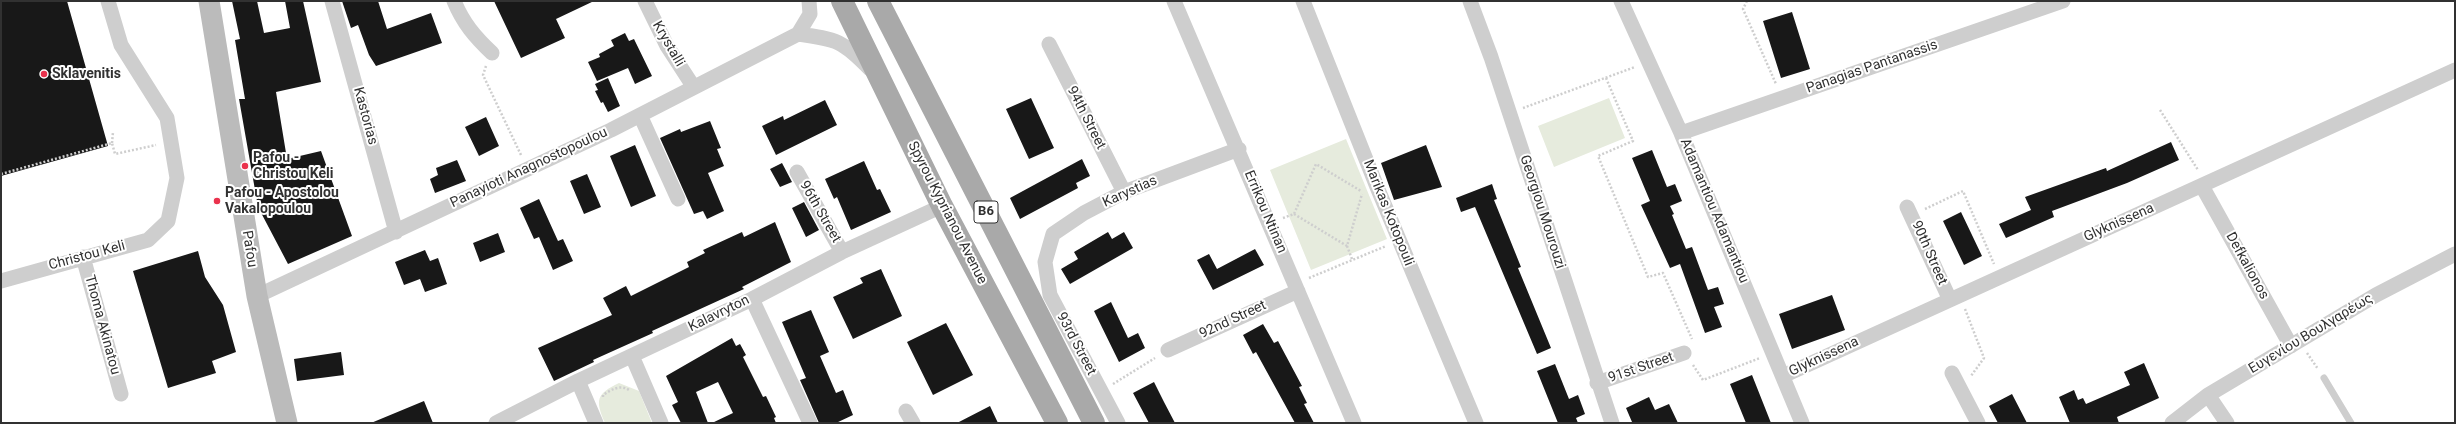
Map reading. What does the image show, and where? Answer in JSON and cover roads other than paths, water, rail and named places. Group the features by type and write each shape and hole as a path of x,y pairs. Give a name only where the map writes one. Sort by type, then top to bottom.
{"main road":[{"name":"Pafou","path":"209,1 257,296 287,423"},
{"name":"Spyrou Kyprianou Avenue","path":"842,1 942,206 1057,423"},
{"name":"B6","path":"878,1 1094,423"}],"street":[{"name":"Christou Keli","path":"1,281 83,256 148,240 168,221 177,178 167,118 121,45 108,1"},
{"name":"Kastorias","path":"332,1 396,232"},
{"path":"454,1 462,19 473,34 492,52"},
{"name":"Krystalli","path":"645,1 667,46 693,86"},
{"path":"808,1 810,14 798,34 830,38 849,47 882,82"},
{"name":"Errikou Ntinan","path":"1174,1 1354,423"},
{"name":"Marikas Kotopouli","path":"1303,1 1399,240 1476,423"},
{"name":"Georgiou Mourouzi","path":"1470,1 1510,114 1597,383 1612,423"},
{"name":"Adamantiou Adamantiou","path":"1621,1 1681,133 1802,423"},
{"name":"Panagias Pantanassis","path":"1681,133 2063,1"},
{"name":"Panayioti Anagnostopoulou","path":"257,296 396,232 640,114 798,34"},
{"name":"94th Street","path":"1049,44 1124,192"},
{"name":"Glyknissena","path":"1783,376 2455,70"},
{"path":"640,114 678,199"},
{"name":"Karystias","path":"1045,262 1053,234 1084,213 1124,192 1238,149"},
{"name":"96th Street","path":"797,172 842,252"},
{"name":"Defkalionos","path":"2205,185 2295,344"},
{"name":"Kalavryton","path":"496,423 578,381 752,299 842,252 942,206"},
{"name":"90th Street","path":"1909,211 1954,298"},
{"name":"Ευγενίου Βουλγαρέως","path":"2172,423 2208,395 2376,295 2455,254"},
{"name":"Thoma Akinatou","path":"83,256 121,394"},
{"name":"93rd Street","path":"1045,262 1050,295 1118,423"},
{"name":"92nd Street","path":"1168,350 1296,287"},
{"path":"752,299 810,423"},
{"name":"91st Street","path":"1597,383 1684,353"},
{"path":"632,356 661,423"},
{"path":"1952,373 1978,423"},
{"path":"578,381 596,423"},
{"path":"2208,395 2227,423"}],"lane":[{"path":"2324,378 2351,423"}],"place":[{"name":"Sklavenitis","path":"44,74"},
{"name":"Pafou - Christou Keli","path":"245,166"},
{"name":"Pafou - Apostolou Vakalopoulou","path":"217,201"}]}
